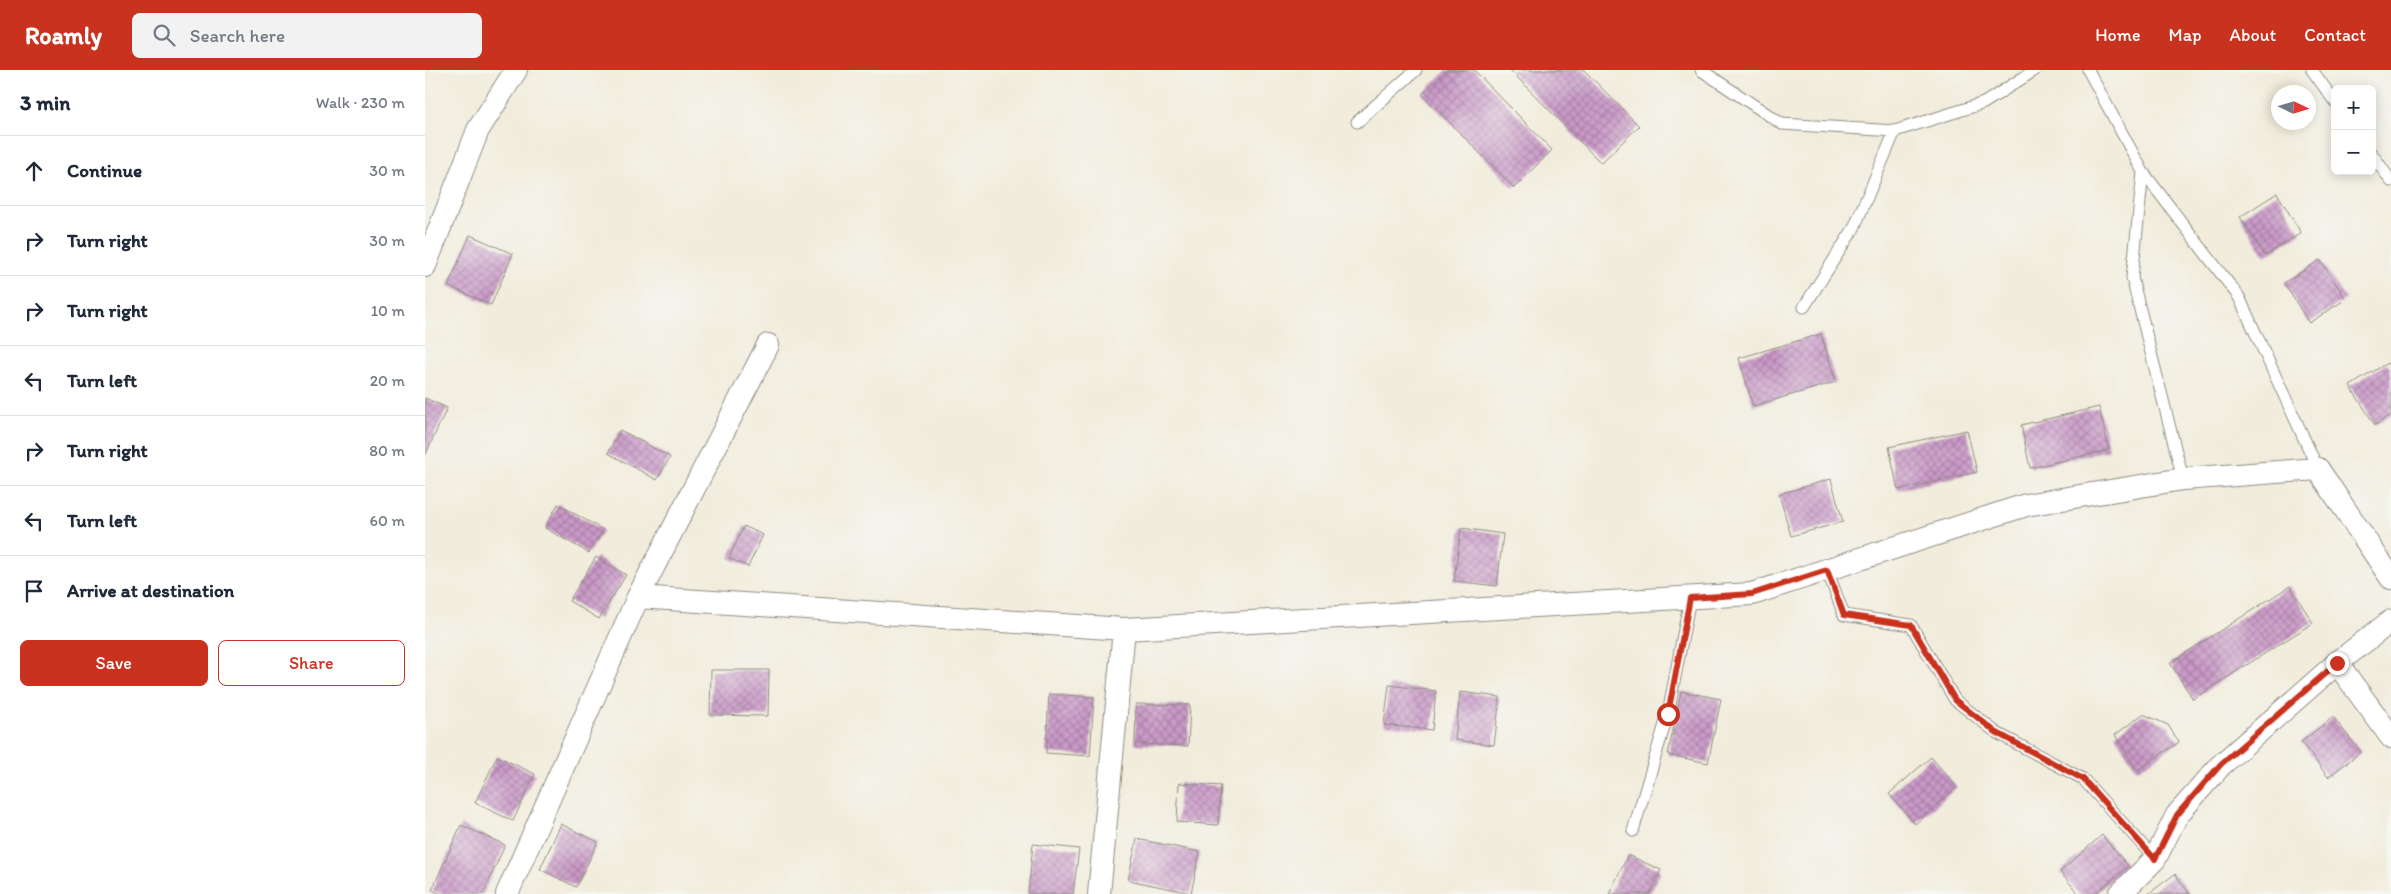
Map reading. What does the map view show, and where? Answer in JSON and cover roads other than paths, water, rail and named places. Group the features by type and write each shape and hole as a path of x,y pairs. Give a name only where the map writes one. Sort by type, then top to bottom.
{"street":[{"path":"425,266 478,130 516,70"},
{"path":"507,894 639,597 768,345"},
{"path":"639,597 1124,629 1752,594 2026,505 2183,479 2318,469 2391,578"},
{"path":"2120,894 2155,859 2177,815 2221,764 2337,663 2391,621"},
{"path":"1099,894 1124,629"},
{"path":"2337,663 2391,737"}],"lane":[{"path":"1357,122 1416,70"},
{"path":"1701,70 1782,124 1895,131 1984,103 2035,70"},
{"path":"2088,70 2143,172 2239,297 2318,469"},
{"path":"2312,70 2331,96"},
{"path":"1804,307 1854,228 1895,131"},
{"path":"2376,160 2391,181"},
{"path":"2143,172 2132,278 2183,479"},
{"path":"1827,570 1844,615 1911,625 1955,700 1997,733 2083,779 2155,859"},
{"path":"1633,831 1668,714 1690,598"}]}
